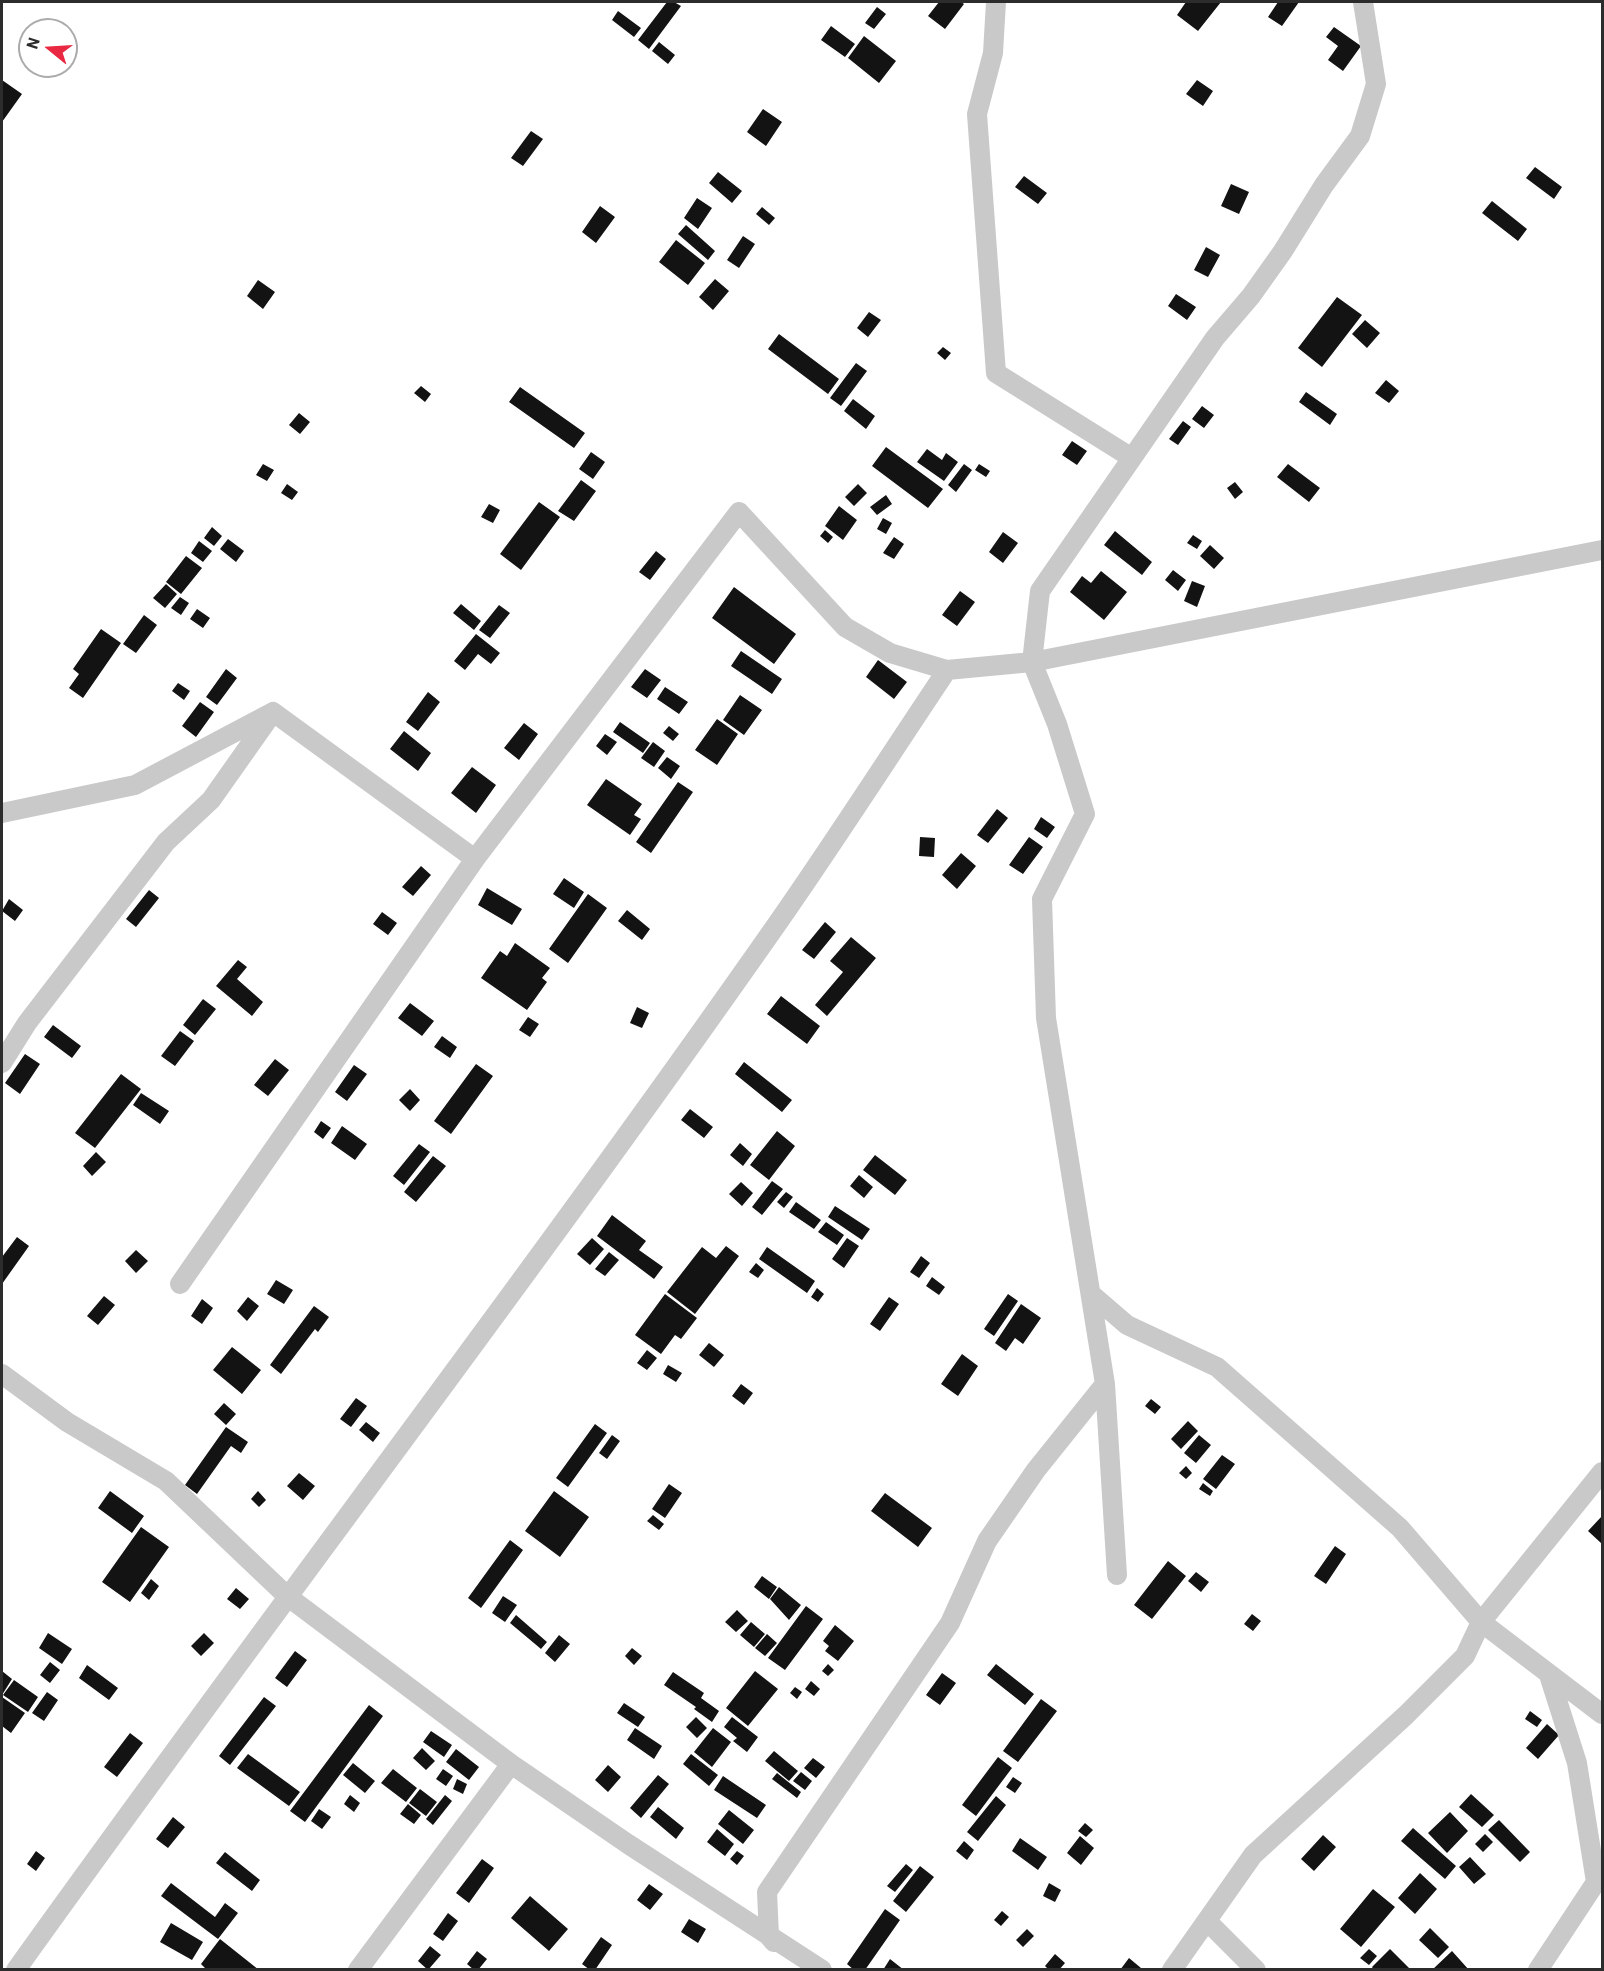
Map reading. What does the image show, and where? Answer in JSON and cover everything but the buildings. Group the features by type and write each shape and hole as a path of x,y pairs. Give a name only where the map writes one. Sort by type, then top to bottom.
{"street":[{"path":"996,2 993,53 977,114 996,373 1132,458"},
{"path":"1117,1575 1105,1383 1046,1018 1042,899 1084,814 1057,724 1032,662 1040,591 1215,338 1251,296 1283,251 1324,185 1360,136 1376,84 1363,2"},
{"path":"180,1284 475,859 739,512 845,627 890,653 947,670 1032,662 1602,550"},
{"path":"16,1970 287,1596 515,1289 778,922 947,670"},
{"path":"273,712 475,859"},
{"path":"2,813 135,785 273,712"},
{"path":"2,1063 27,1023 166,842 212,800 273,712"},
{"path":"1091,1294 1127,1325 1217,1367 1400,1528 1481,1622 1602,1714"},
{"path":"2,1374 68,1422 166,1481 287,1596 511,1764 822,1970"},
{"path":"797,1970 769,1936 767,1892 950,1623 987,1540 1036,1470 1105,1383"},
{"path":"1172,1970 1253,1855 1406,1715 1465,1656 1481,1622 1602,1472"},
{"path":"1538,1970 1596,1882 1577,1763 1549,1675"},
{"path":"358,1970 511,1764"},
{"path":"1207,1921 1256,1970"}]}
